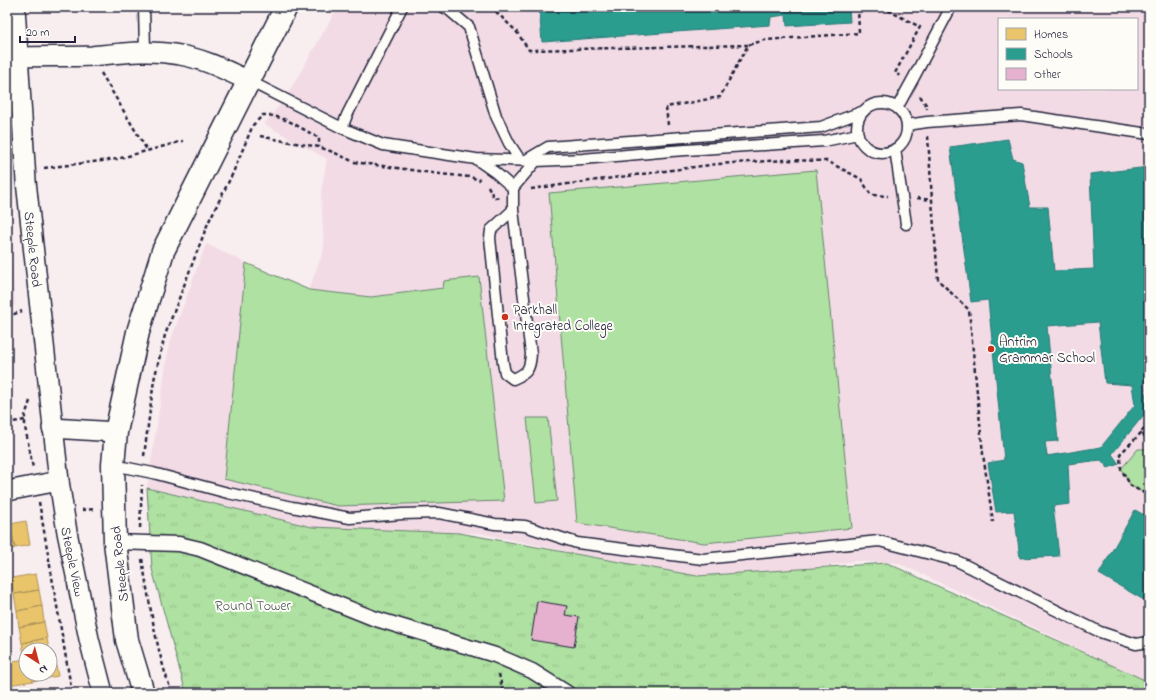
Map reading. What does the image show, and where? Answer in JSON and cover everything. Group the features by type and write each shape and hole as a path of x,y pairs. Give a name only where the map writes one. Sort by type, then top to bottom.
{"street":[{"name":"Steeple Road","path":"15,7 26,171 52,428"},
{"name":"Steeple Road","path":"143,693 128,640 115,542 113,465 116,432 138,332 163,251 286,7"},
{"path":"18,57 91,56 145,51 182,55 214,64 249,81"},
{"path":"52,428 116,432"},
{"name":"Steeple View","path":"52,428 67,532 92,650 103,693"},
{"path":"7,491 59,481"},
{"path":"115,542 179,544 200,549 373,618 495,655 532,671 567,693"}],"lane":[{"path":"144,7 145,51"},
{"path":"342,128 347,115 402,7"},
{"path":"443,7 469,27 496,116 509,143 527,160"},
{"path":"897,108 951,7"},
{"path":"249,81 342,128 383,145 476,159 583,159 671,151 824,141 858,134"},
{"path":"883,103 897,108 904,116 907,125 906,135 903,142 895,149 882,153 875,152 866,147 862,143 858,134 858,122 864,111 870,106 883,103"},
{"path":"513,210 491,230 490,238 503,363 505,373 514,379 523,375 530,367 531,354 513,210 513,192 527,160 548,146 820,127 864,111"},
{"path":"907,125 927,122 1021,115 1149,134"},
{"path":"895,149 906,224"},
{"path":"476,159 496,173 513,192"},
{"path":"113,465 153,473 242,496 350,518 439,513 495,524 525,526 577,543 703,559 880,541 957,561 1100,632 1136,644 1149,642"},
{"path":"92,650 104,677 114,693"}],"path":[{"path":"491,7 516,32 529,50 748,45 766,40 859,33 858,7"},
{"path":"496,7 497,12"},
{"path":"669,138 666,107 720,97 748,45"},
{"path":"91,56 147,150"},
{"path":"172,693 166,677 152,617 140,543 142,471 154,380 165,335 208,223 232,175 253,125 263,115 272,115 319,138 318,147"},
{"path":"260,136 318,147 354,162 470,177 486,182 494,198 513,192 534,188 717,164 785,160 827,161 861,179 871,195 932,200 938,280 969,310 983,454 993,522"},
{"path":"26,171 117,159 183,141"},
{"path":"1146,506 1149,500 1148,495 1131,486 1121,469 1120,454 1142,432 1149,416"},
{"path":"7,423 25,420"},
{"path":"1142,432 1149,443"},
{"path":"64,512 114,506"}],"shaded area":[{"name":"Parkhall Integrated College","path":"338,7 1149,7 1149,682 898,563 854,561 780,574 687,577 479,533 337,533 147,488 169,345 206,244 246,263 309,289 324,249 321,192 327,159 264,124 285,99"},
{"path":"7,218 15,305 7,308"}],"green space":[{"path":"816,170 852,528 704,543 577,523 549,193"},
{"path":"246,263 309,290 371,297 443,288 444,281 479,277 504,501 338,506 224,479"},
{"path":"527,418 548,418 557,501 536,503"},
{"path":"1138,449 1149,449 1148,495 1131,486 1121,469"},
{"name":"Round Tower","path":"147,488 312,527 459,533 697,576 887,563 1149,682 1149,693 186,693 152,569"}],"building: Homes":[{"path":"26,521 30,545 15,548 10,524"},
{"path":"10,524 15,548 7,550 7,525"},
{"path":"36,574 39,590 14,594 11,578"},
{"path":"39,590 42,606 17,611 14,594"},
{"path":"42,606 44,622 19,627 17,611"},
{"path":"44,622 47,638 22,642 19,627"},
{"path":"47,638 48,642 27,642"},
{"path":"18,660 18,682 27,682 8,685 7,662"}],"building: Schools":[{"path":"539,7 849,7 850,22 787,26 786,15 771,17 770,25 542,42"},
{"path":"1008,139 1013,159 1022,162 1030,207 1048,207 1054,271 1094,269 1090,174 1149,167 1149,381 1144,382 1147,411 1112,454 1119,464 1108,468 1101,460 1068,464 1070,504 1053,506 1059,556 1020,558 1014,511 996,512 988,463 1004,460 988,300 971,302 950,147","holes":["1098,322 1105,383 1132,385 1135,405 1101,447 1047,456 1045,442 1058,441 1047,326"]},
{"path":"1135,510 1148,517 1149,514 1149,603 1099,574"}],"building: Other":[{"path":"537,601 567,606 565,615 579,617 574,647 531,640"}],"place":[{"name":"Parkhall Integrated College","path":"505,317"},
{"name":"Antrim Grammar School","path":"991,349"}]}
